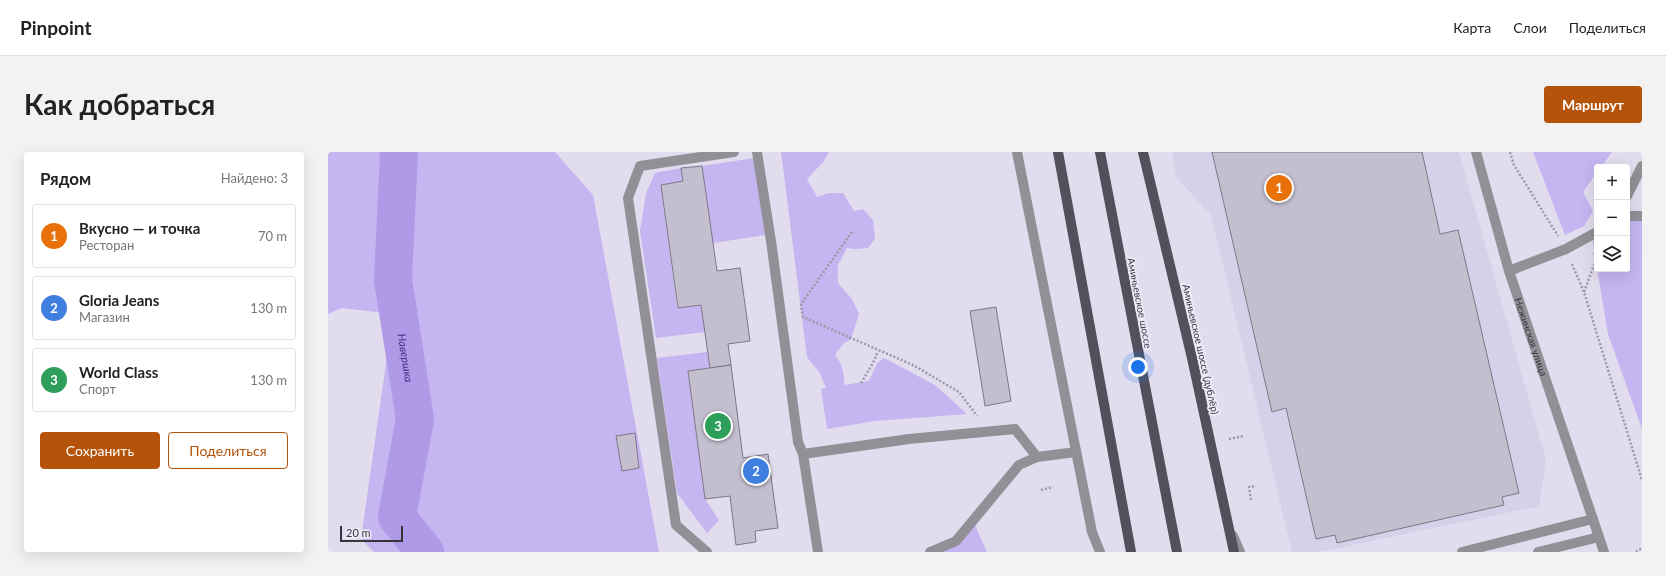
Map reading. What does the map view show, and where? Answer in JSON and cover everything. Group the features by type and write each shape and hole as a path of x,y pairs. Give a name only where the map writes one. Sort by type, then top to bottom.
{"main road":[{"path":"1058,152 1131,552"},
{"name":"Аминьевское шоссе","path":"1100,152 1177,552"},
{"name":"Аминьевское шоссе (дублёр)","path":"1143,152 1192,358 1234,552"}],"street":[{"path":"707,552 676,525 628,198 640,166 734,152"},
{"path":"757,152 771,241 798,442 803,454 818,552"},
{"path":"1017,152 1092,532 1094,552"},
{"name":"Нежинская улица","path":"1476,152 1509,271 1604,552"},
{"path":"1630,190 1642,166"},
{"path":"1630,216 1642,216"},
{"path":"1509,271 1566,249 1594,234"},
{"path":"803,454 909,439 1015,428 1037,457"},
{"path":"930,552 956,541 1019,465 1037,457 1076,452"},
{"path":"1462,552 1593,519"},
{"path":"1227,524 1240,552"},
{"path":"1092,532 1100,552"},
{"path":"1538,552 1599,537"}],"path":[{"path":"1510,152 1514,165 1566,249 1584,292 1642,480"},
{"path":"852,232 800,304 803,317 913,365 958,392 977,417 982,432"},
{"path":"1584,292 1596,260 1595,236"},
{"path":"861,383 873,363 878,351"},
{"path":"1229,439 1244,436"},
{"path":"1252,500 1249,487 1256,486"},
{"path":"1041,490 1053,487"},
{"path":"1636,552 1642,548"}],"shaded area":[{"path":"328,152 555,152 593,195 659,552 374,552 361,539 393,314 342,308 328,314"},
{"path":"781,152 829,152 824,161 807,179 817,197 829,193 843,193 854,211 863,209 873,220 875,239 868,248 847,248 838,265 838,283 852,299 859,314 851,339 843,344 835,355 840,362 844,377 844,385 869,381 877,363 884,358 935,385 967,414 875,421 827,429 821,389 826,388 820,373 807,357"},
{"path":"1172,152 1459,152 1546,460 1539,506 1319,552 1292,552 1211,215 1176,177"},
{"path":"1533,152 1612,152 1603,164 1594,164 1594,176 1583,192 1593,211 1584,226 1565,235"},
{"path":"754,158 765,235 713,243 702,166"},
{"path":"681,168 683,181 661,185 677,308 701,305 705,332 656,338 640,231 646,193 655,173"},
{"path":"1630,216 1642,216 1642,429 1608,334 1598,272 1630,272"},
{"path":"1594,234 1594,249 1592,235"},
{"path":"707,352 712,368 688,371 705,499 719,520 707,533 677,493 657,358"},
{"path":"973,521 987,552 930,552 956,541"}],"building":[{"path":"1212,152 1422,152 1440,234 1458,230 1519,493 1502,497 1504,505 1337,543 1335,535 1316,539 1286,408 1272,412"},
{"path":"702,166 717,271 740,268 750,341 728,344 731,365 710,368 701,305 678,308 661,185 683,181 681,168"},
{"path":"996,307 1011,401 985,406 970,311"},
{"path":"731,365 743,458 768,454 778,528 755,531 756,542 736,545 730,496 705,499 688,371"},
{"path":"635,433 639,468 622,471 616,436"}],"waterway":[{"name":"Навершка","path":"399,152 393,280 415,419 397,517 425,552"}],"place":[{"name":"Вкусно — и точка","path":"1279,188"},
{"name":"World Class","path":"718,426"},
{"name":"Gloria Jeans","path":"756,471"}]}
